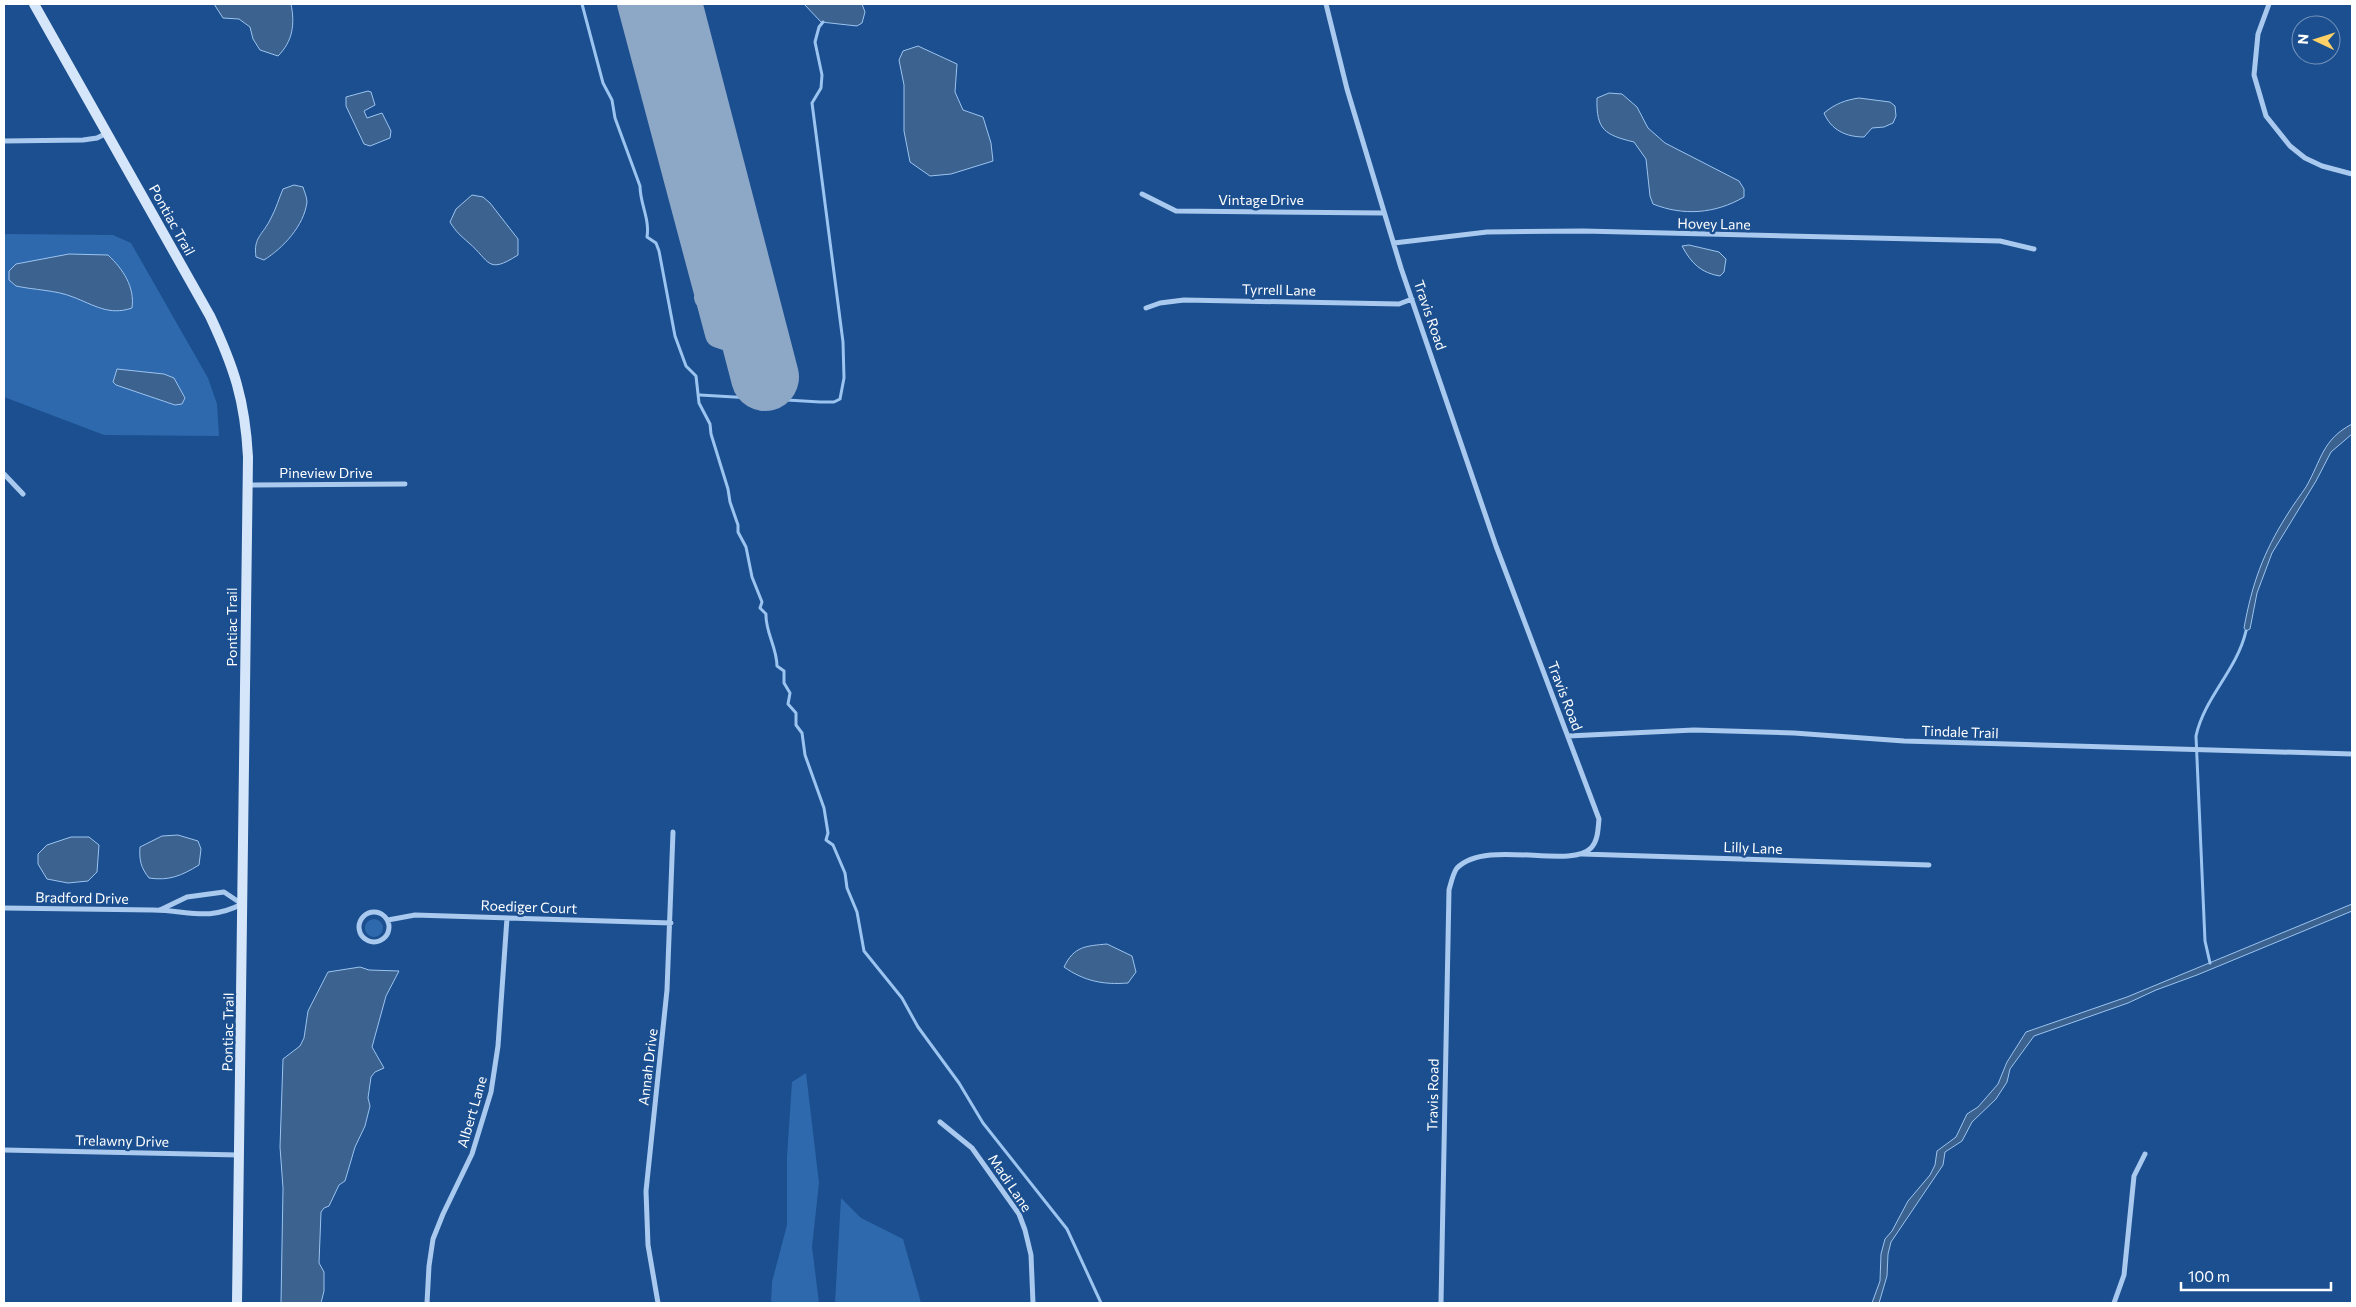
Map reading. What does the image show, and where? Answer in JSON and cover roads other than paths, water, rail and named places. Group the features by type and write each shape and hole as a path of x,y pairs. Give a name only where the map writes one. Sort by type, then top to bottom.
{"main road":[{"name":"Pontiac Trail","path":"34,4 210,316 228,354 238,382 246,427 248,485 237,1303"}],"street":[{"name":"Travis Road","path":"1326,4 1347,89 1412,299 1496,546 1599,819 1598,830 1592,847 1586,852 1577,854 1503,855 1476,858 1466,861 1455,870 1449,890 1441,1303"},
{"path":"2269,4 2258,34 2254,75 2266,116 2290,146 2305,158 2322,166 2352,174"},
{"path":"4,141 83,140 96,138 107,133"},
{"name":"Vintage Drive","path":"1142,194 1176,211 1384,213"},
{"name":"Hovey Lane","path":"1394,242 1487,232 1583,231 2000,241 2034,249"},
{"name":"Tyrrell Lane","path":"1146,308 1160,303 1184,300 1399,304 1412,299"},
{"path":"4,474 23,494"},
{"name":"Pineview Drive","path":"248,485 405,484"},
{"name":"Tindale Trail","path":"1568,736 1694,730 1758,732 1904,742 2352,754"},
{"name":"Annah Drive","path":"658,1303 648,1245 646,1191 664,1031 673,832"},
{"name":"Lilly Lane","path":"1577,854 1929,865"},
{"name":"Bradford Drive","path":"159,910 187,897 224,892 243,904"},
{"name":"Bradford Drive","path":"4,908 159,910 201,914 226,912 243,904"},
{"name":"Roediger Court","path":"388,920 389,932 381,941 369,942 360,934 359,923 367,914 379,913 388,920 415,915 670,923"},
{"name":"Albert Lane","path":"427,1303 428,1266 433,1239 475,1147 491,1092 498,1040 506,918"},
{"name":"Madi Lane","path":"940,1122 972,1148 1019,1214 1031,1255 1033,1303"},
{"name":"Trelawny Drive","path":"4,1150 239,1155"},
{"path":"2114,1303 2124,1275 2134,1176 2145,1154"}],"waterway":[{"path":"582,4 603,83 612,100 615,118 640,186 648,230 647,237 656,243 659,251 675,336 686,366 696,376 699,403 710,424 711,434 738,525 738,532 746,547 752,577 762,602 760,608 766,614 767,627 777,666 784,671 784,683 790,693 788,704 796,713 796,725 802,733 805,755 824,808 828,833 826,840 833,845 845,873 847,888 857,912 864,951 902,998 918,1027 959,1083 983,1123 1067,1229 1101,1303"},
{"path":"700,395 820,402 834,402 840,399 844,378 843,342 812,103 821,88 822,75 815,42 819,27 823,22"},
{"path":"2210,963 2205,941 2196,736 2206,709 2236,659 2246,631"}]}
